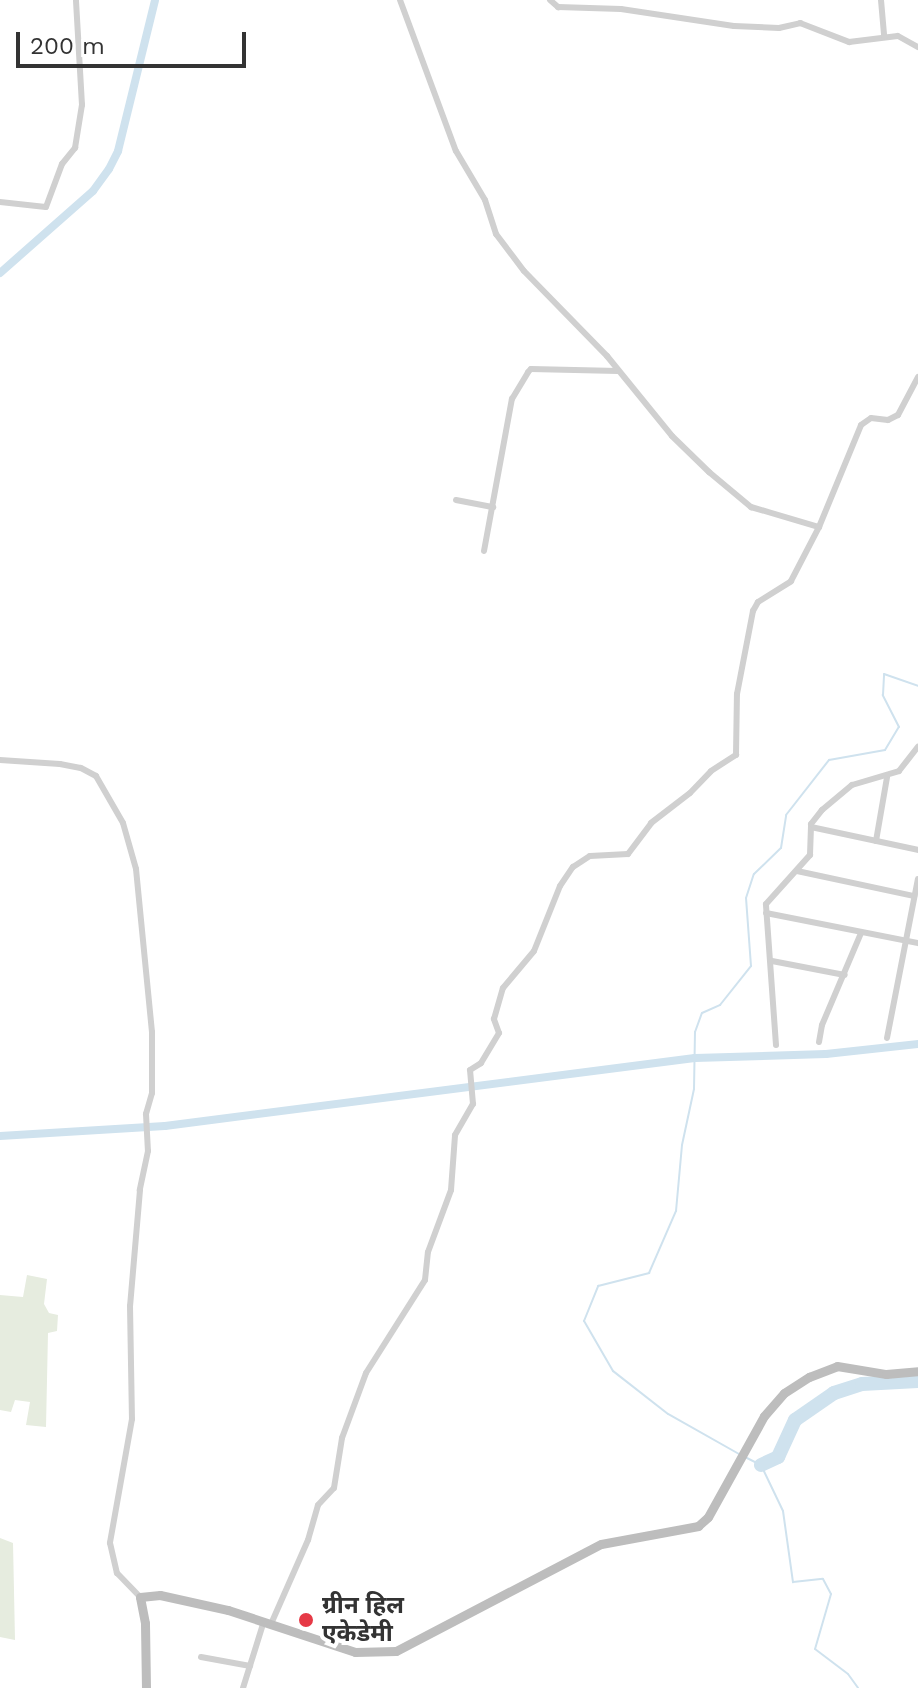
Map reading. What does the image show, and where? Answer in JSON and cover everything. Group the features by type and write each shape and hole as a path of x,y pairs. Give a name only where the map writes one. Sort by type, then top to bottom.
{"street":[{"path":"0,202 46,207 62,164 75,148 82,105 76,0"},
{"path":"400,0 456,151 485,200 496,234 539,289 618,371 672,436 751,507 819,527"},
{"path":"550,0 558,7 621,9 734,26 779,28 800,23 857,43 901,36 918,47"},
{"path":"881,0 884,37"},
{"path":"484,551 512,399 528,372 531,369 591,373 618,371"},
{"path":"243,1688 268,1622 300,1560 318,1505 334,1488 342,1438 366,1373 424,1284 428,1252 449,1202 455,1135 473,1104 470,1070 481,1063 495,1043 499,1033 494,1019 503,988 534,951 569,871 590,856 628,854 651,823 690,793 711,771 736,755 737,694 748,651 753,611 762,599 789,584 819,527 861,425 871,418 888,420 898,415 918,377"},
{"path":"456,500 493,507"},
{"path":"776,1045 766,913 772,893 810,855 811,827 822,810 852,785 887,777 909,762 918,747"},
{"path":"0,760 60,764 87,770 104,787 123,823 139,885 152,1032 152,1101 146,1119 148,1147 140,1190 130,1306 132,1419 110,1543 117,1573 140,1597 145,1623 146,1688"},
{"path":"876,841 887,777"},
{"path":"811,827 918,850"},
{"path":"797,871 914,896"},
{"path":"887,1038 918,879"},
{"path":"766,913 918,943"},
{"path":"819,1042 822,1025 861,933"},
{"path":"772,961 845,975"},
{"path":"140,1597 160,1595 196,1602 268,1622 355,1652 396,1651 601,1544 698,1526 708,1517 773,1404 809,1377 837,1366 886,1374 918,1371"},
{"path":"201,1657 250,1666"}],"shaded area":[{"path":"27,1275 47,1279 44,1304 49,1313 58,1315 57,1331 48,1333 46,1427 26,1425 30,1402 15,1400 11,1412 0,1410 0,1295 23,1297"},
{"path":"0,1538 13,1543 15,1640 0,1637"}],"waterway":[{"path":"0,273 93,191 109,169 118,151 155,0"},
{"path":"739,1454 668,1414 613,1371 584,1321 598,1286 649,1273 676,1211 682,1145 694,1089 695,1032 702,1013 720,1005 751,966 746,898 754,874 781,848 786,815 829,760 885,750 899,727 883,695 884,674 918,686"},
{"path":"0,1136 165,1126 695,1058 826,1054 918,1044"},
{"path":"761,1465 778,1457 795,1420 834,1393 862,1384 918,1381"},
{"path":"745,1457 761,1465 783,1511 793,1582 823,1579 831,1594 815,1649 848,1674 858,1688"}],"place":[{"name":"ग्रीन हिल एकेडेमी","path":"306,1620"}]}
